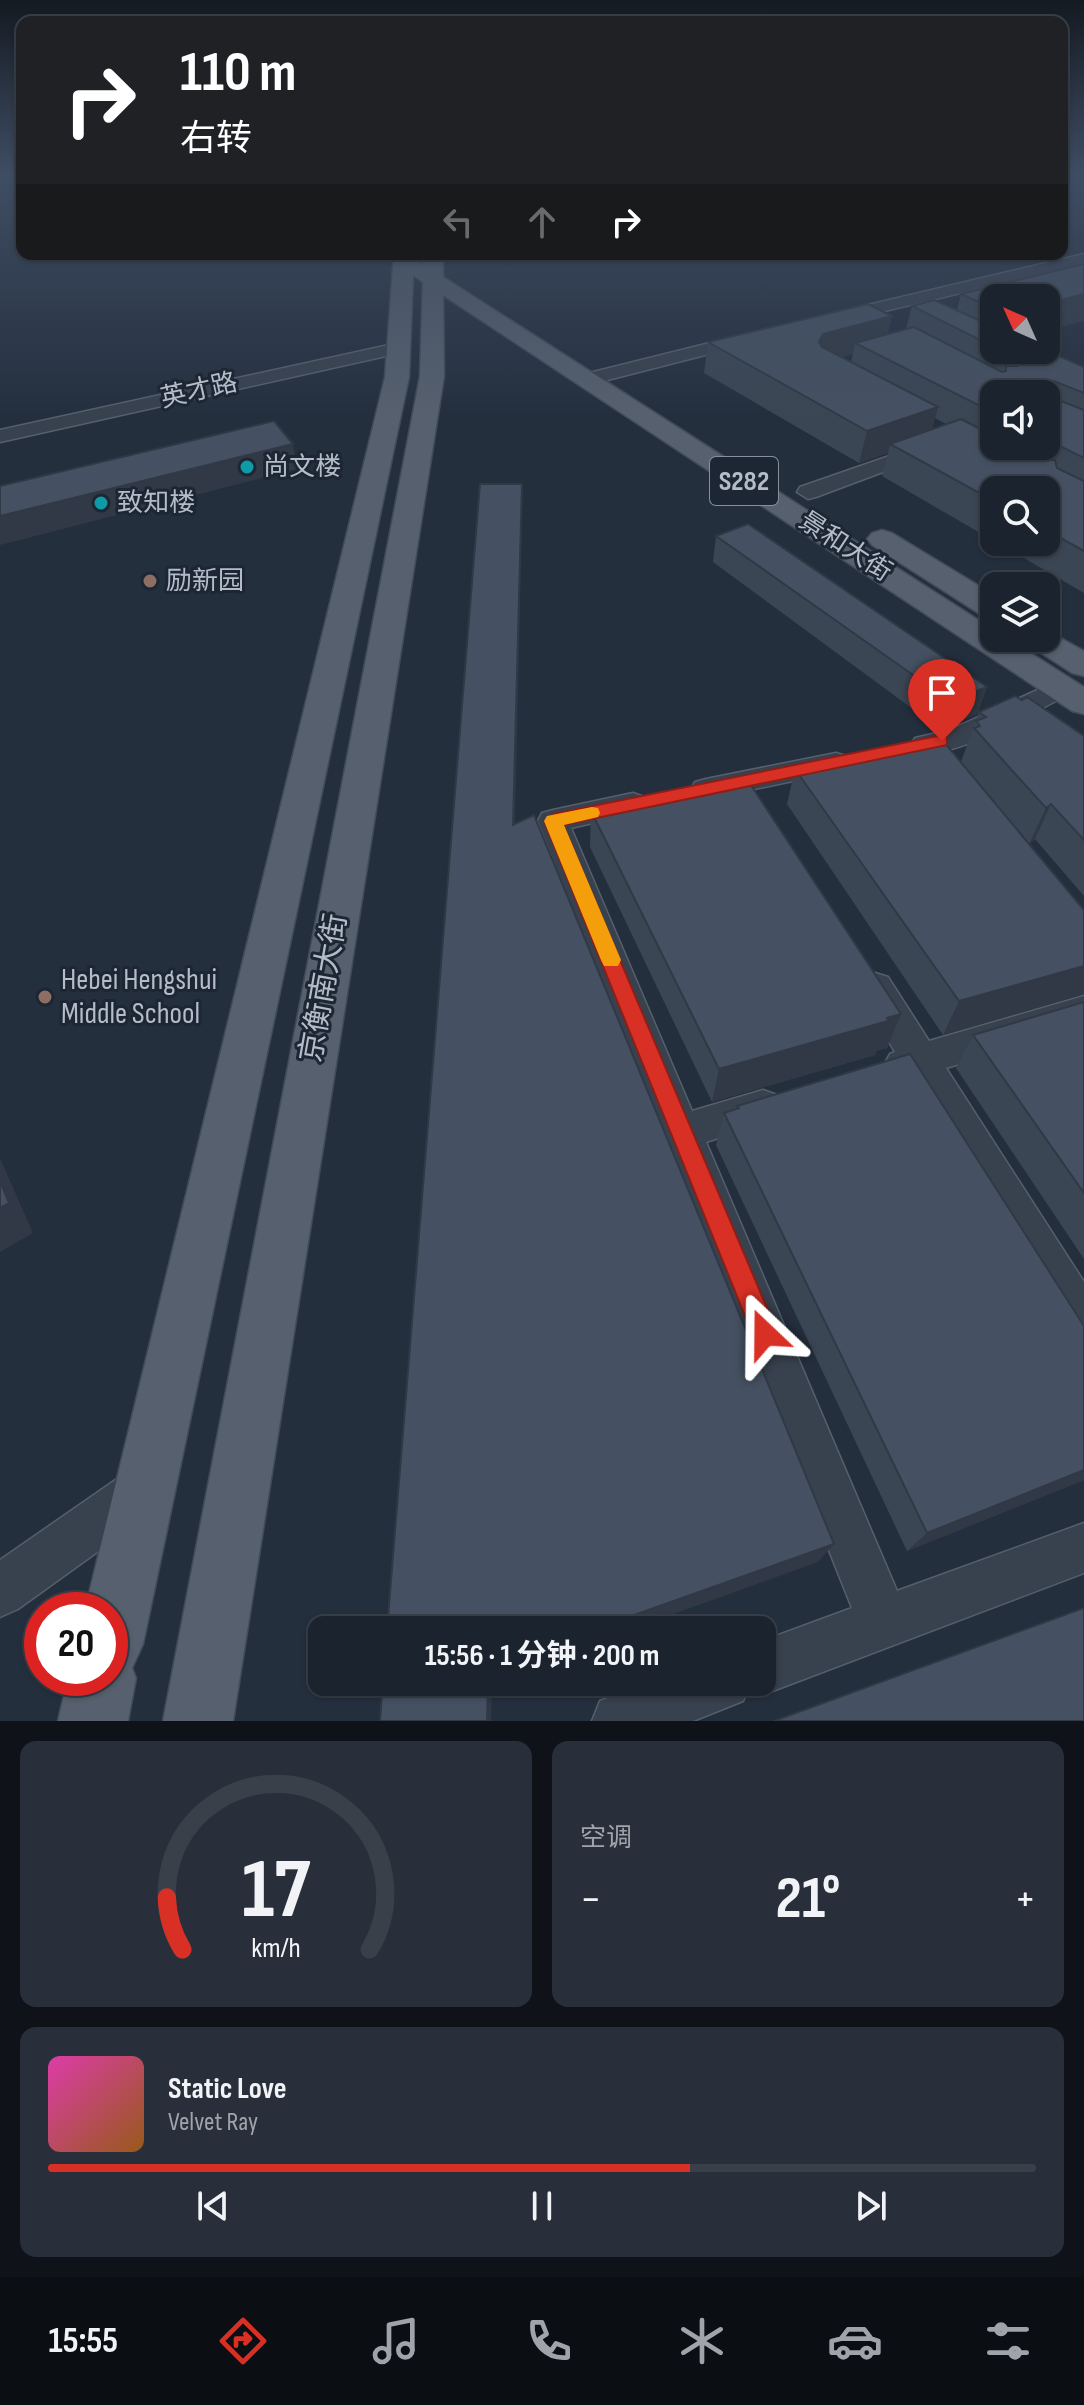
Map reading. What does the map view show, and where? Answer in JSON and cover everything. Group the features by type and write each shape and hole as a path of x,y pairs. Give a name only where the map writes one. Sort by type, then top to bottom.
{"main road":[{"name":"京衡南大街","path":"122,1592 397,377 398,348 423,260"},
{"name":"京衡南大街","path":"198,1721 432,376 423,260"},
{"name":"景和大街","path":"423,260 1076,685"},
{"name":"景和大街","path":"609,379 728,442"},
{"name":"景和大街","path":"781,475 835,509"},
{"name":"景和大街","path":"861,526 980,600"},
{"path":"1051,652 1076,685"},
{"path":"93,1721 98,1696"}],"street":[{"path":"1084,259 816,327 867,324 1084,266"},
{"path":"609,379 770,339"},
{"name":"英才路","path":"0,436 398,348"},
{"path":"808,492 939,445"},
{"path":"884,1622 553,821 754,794 907,755 959,737 1076,685"},
{"path":"854,954 1084,1322"},
{"path":"875,1073 1084,1011"},
{"path":"682,1132 801,1096"},
{"path":"0,1591 145,1489"},
{"path":"776,1663 1084,1548"},
{"path":"620,1721 687,1696"}],"building":[{"path":"1084,264 1084,294 1060,300 1060,284 1002,284"},
{"path":"980,289 980,303 961,294"},
{"path":"934,300 980,321 980,340 912,306"},
{"path":"868,304 892,316 823,334 819,342 822,347 938,407 867,431 708,342"},
{"path":"914,327 980,361 980,364 1002,372 1006,371 1006,366 1016,364 1060,364 1060,357 1084,367 1084,393 1060,383 1060,380 980,380 980,406 855,343"},
{"path":"1060,401 1084,410 1084,458 1060,446"},
{"path":"961,419 980,429 980,460 1055,460 1057,468 1084,481 1084,551 1060,538 1060,476 980,476 980,493 890,444"},
{"path":"274,421 293,444 0,516 0,486"},
{"path":"480,484 522,484 513,825 534,815 834,1544 631,1616 388,1616"},
{"path":"748,524 987,687 950,701 716,536"},
{"path":"1015,696 1022,700 1027,697 1084,736 1084,840 1051,804 1046,808 974,728 980,726 976,721 986,717 979,712"},
{"path":"939,736 1084,910 1084,966 959,1001 795,769"},
{"path":"745,776 901,1014 887,1018 888,1021 719,1069 591,811"},
{"path":"1084,1002 1084,1193 973,1035"},
{"path":"910,1054 1084,1326 1084,1470 927,1533 724,1113 739,1108 737,1106"},
{"path":"0,1181 9,1203 0,1208"},
{"path":"1084,1608 1084,1721 774,1721"},
{"path":"382,1696 488,1696 487,1721 380,1721"}],"slow traffic":[{"path":"592,813 553,821 611,960"}],"place":[{"name":"尚文楼","path":"247,467"},
{"name":"致知楼","path":"101,503"},
{"name":"励新园","path":"150,581"},
{"name":"Hebei Hengshui Middle School","path":"45,997"}],"route":[{"path":"765,1334 553,821 942,741"}]}
